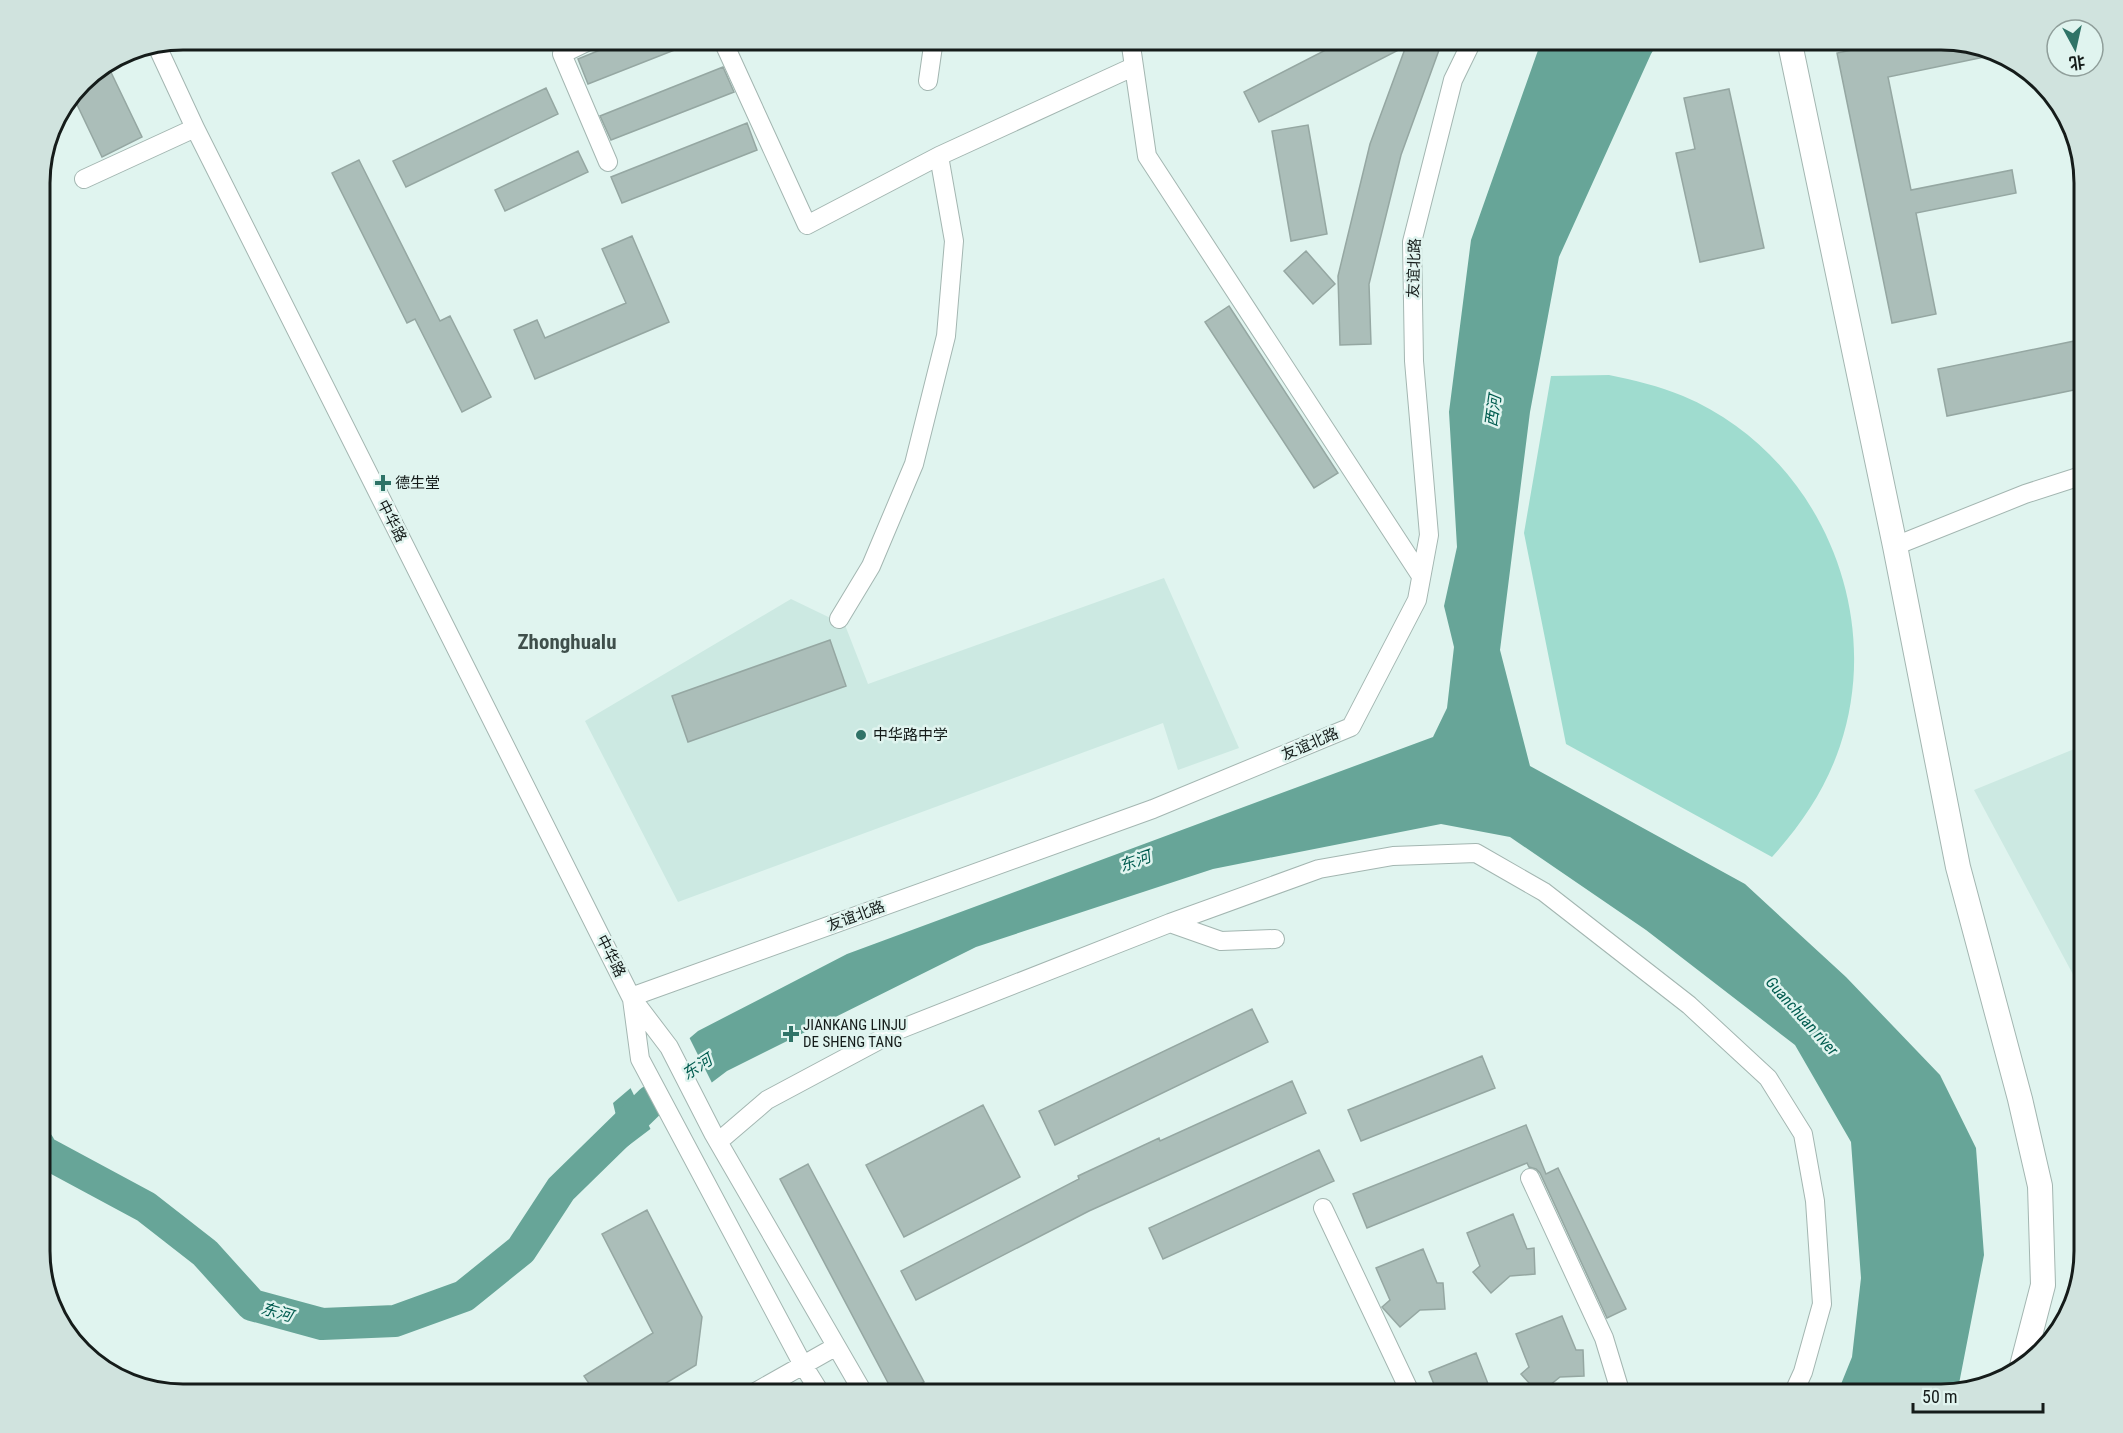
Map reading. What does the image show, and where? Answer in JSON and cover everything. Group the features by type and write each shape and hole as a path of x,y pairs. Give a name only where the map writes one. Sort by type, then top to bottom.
{"main road":[{"path":"1791,50 1895,546 1958,867 2020,1099 2040,1186 2043,1285 2026,1352"}],"street":[{"path":"570,50 562,54 608,162"},
{"path":"727,50 807,225 939,156 1133,68"},
{"path":"928,81 932,50"},
{"path":"1131,50 1147,156 1421,576"},
{"name":"友谊北路","path":"631,997 1153,809 1352,727 1417,600 1429,535 1414,361 1412,242 1453,80 1468,50"},
{"name":"中华路","path":"160,52 195,128 631,997 669,1047 715,1138 858,1384"},
{"path":"84,179 195,128"},
{"path":"839,619 871,566 914,464 946,336 954,241 939,156"},
{"path":"1895,546 2025,494 2074,478"},
{"path":"715,1138 767,1100 898,1030 1170,923 1319,869 1393,856 1476,853 1545,892 1689,1005 1768,1078 1803,1134 1815,1201 1822,1304 1798,1384"},
{"path":"1170,923 1221,941 1275,939"},
{"name":"中华路","path":"631,997 640,1059 815,1384"},
{"path":"1530,1178 1604,1338 1618,1384"},
{"path":"1323,1208 1406,1384"},
{"path":"770,1384 835,1347"}],"shaded area":[{"path":"1609,375 1665,389 1683,396 1730,421 1770,455 1803,495 1829,541 1846,590 1854,641 1852,694 1840,746 1828,776 1812,805 1772,857 1566,744 1524,533 1551,376"},
{"name":"中华路中学","path":"1164,578 1239,748 1178,770 1163,723 678,902 585,721 791,599 845,625 868,684"},
{"path":"2074,749 2074,976 1974,790"}],"water":[{"path":"1538,50 1653,50 1559,257 1530,412 1500,650 1530,766 1745,884 1846,977 1940,1075 1976,1148 1984,1255 1959,1382 1940,1384 1841,1384 1852,1357 1861,1278 1851,1142 1795,1045 1646,930 1510,837 1441,824 1213,869 976,947 727,1071 624,1149 613,1103 698,1031 847,954 1433,737 1447,708 1454,647 1444,606 1457,547 1449,412 1471,240"}],"pier":[{"path":"688,1035 713,1085 652,1132 629,1085"}],"building":[{"path":"600,50 675,50 588,84 578,59"},
{"path":"1326,50 1398,50 1259,122 1244,92"},
{"path":"1405,50 1439,50 1401,155 1369,284 1371,344 1340,345 1338,276 1370,144"},
{"path":"1852,50 1940,50 1958,51 1983,57 1888,77 1911,190 2012,170 2016,193 1916,213 1936,314 1892,323 1837,53"},
{"path":"723,67 734,92 611,140 600,116"},
{"path":"110,71 142,137 102,157 76,103"},
{"path":"546,88 558,114 406,187 393,161"},
{"path":"1729,89 1764,248 1700,262 1676,153 1695,149 1684,98"},
{"path":"747,123 757,150 622,203 611,177"},
{"path":"1308,125 1327,234 1291,241 1272,131"},
{"path":"578,151 588,172 505,211 495,190"},
{"path":"359,160 440,321 450,316 491,397 462,412 415,319 407,323 332,173"},
{"path":"632,236 669,322 535,379 514,330 537,320 545,338 626,303 602,249"},
{"path":"1306,251 1335,284 1313,304 1284,271"},
{"path":"1229,306 1338,473 1314,488 1205,322"},
{"path":"2074,341 2074,390 1947,416 1938,369"},
{"path":"830,640 846,686 688,742 672,696"},
{"path":"1252,1009 1268,1042 1055,1145 1039,1111"},
{"path":"1482,1056 1495,1088 1361,1141 1348,1110"},
{"path":"1292,1081 1306,1113 1089,1211 916,1300 901,1271 1079,1179 1078,1176 1159,1138 1160,1141"},
{"path":"983,1105 1020,1177 904,1237 866,1165"},
{"path":"1526,1125 1546,1174 1558,1168 1626,1309 1607,1318 1540,1173 1529,1167 1527,1163 1367,1228 1353,1194"},
{"path":"1319,1150 1334,1181 1163,1259 1149,1228"},
{"path":"808,1164 924,1382 889,1384 780,1179"},
{"path":"647,1210 702,1317 696,1365 665,1384 589,1384 584,1376 653,1333 602,1234"},
{"path":"1513,1214 1527,1249 1534,1248 1535,1274 1510,1276 1491,1293 1473,1272 1480,1266 1467,1233"},
{"path":"1423,1249 1437,1283 1443,1283 1445,1309 1420,1310 1400,1327 1382,1307 1390,1300 1376,1268"},
{"path":"1562,1316 1576,1350 1583,1350 1584,1376 1560,1377 1551,1384 1530,1384 1521,1374 1529,1367 1516,1334"},
{"path":"1476,1353 1488,1384 1434,1384 1429,1372"}],"waterway":[{"name":"东河","path":"50,1155 146,1207 205,1253 252,1305 322,1324 395,1321 464,1296 521,1250 561,1189 651,1101"}],"place":[{"name":"德生堂","path":"383,483"},
{"name":"中华路中学","path":"861,735"},
{"name":"JIANKANG LINJU DE SHENG TANG","path":"791,1034"}],"district":[{"name":"Zhonghualu","path":"567,642"}],"water label":[{"name":"西河","path":"1493,411"},
{"name":"Guanchuan river","path":"1802,1016"}]}
